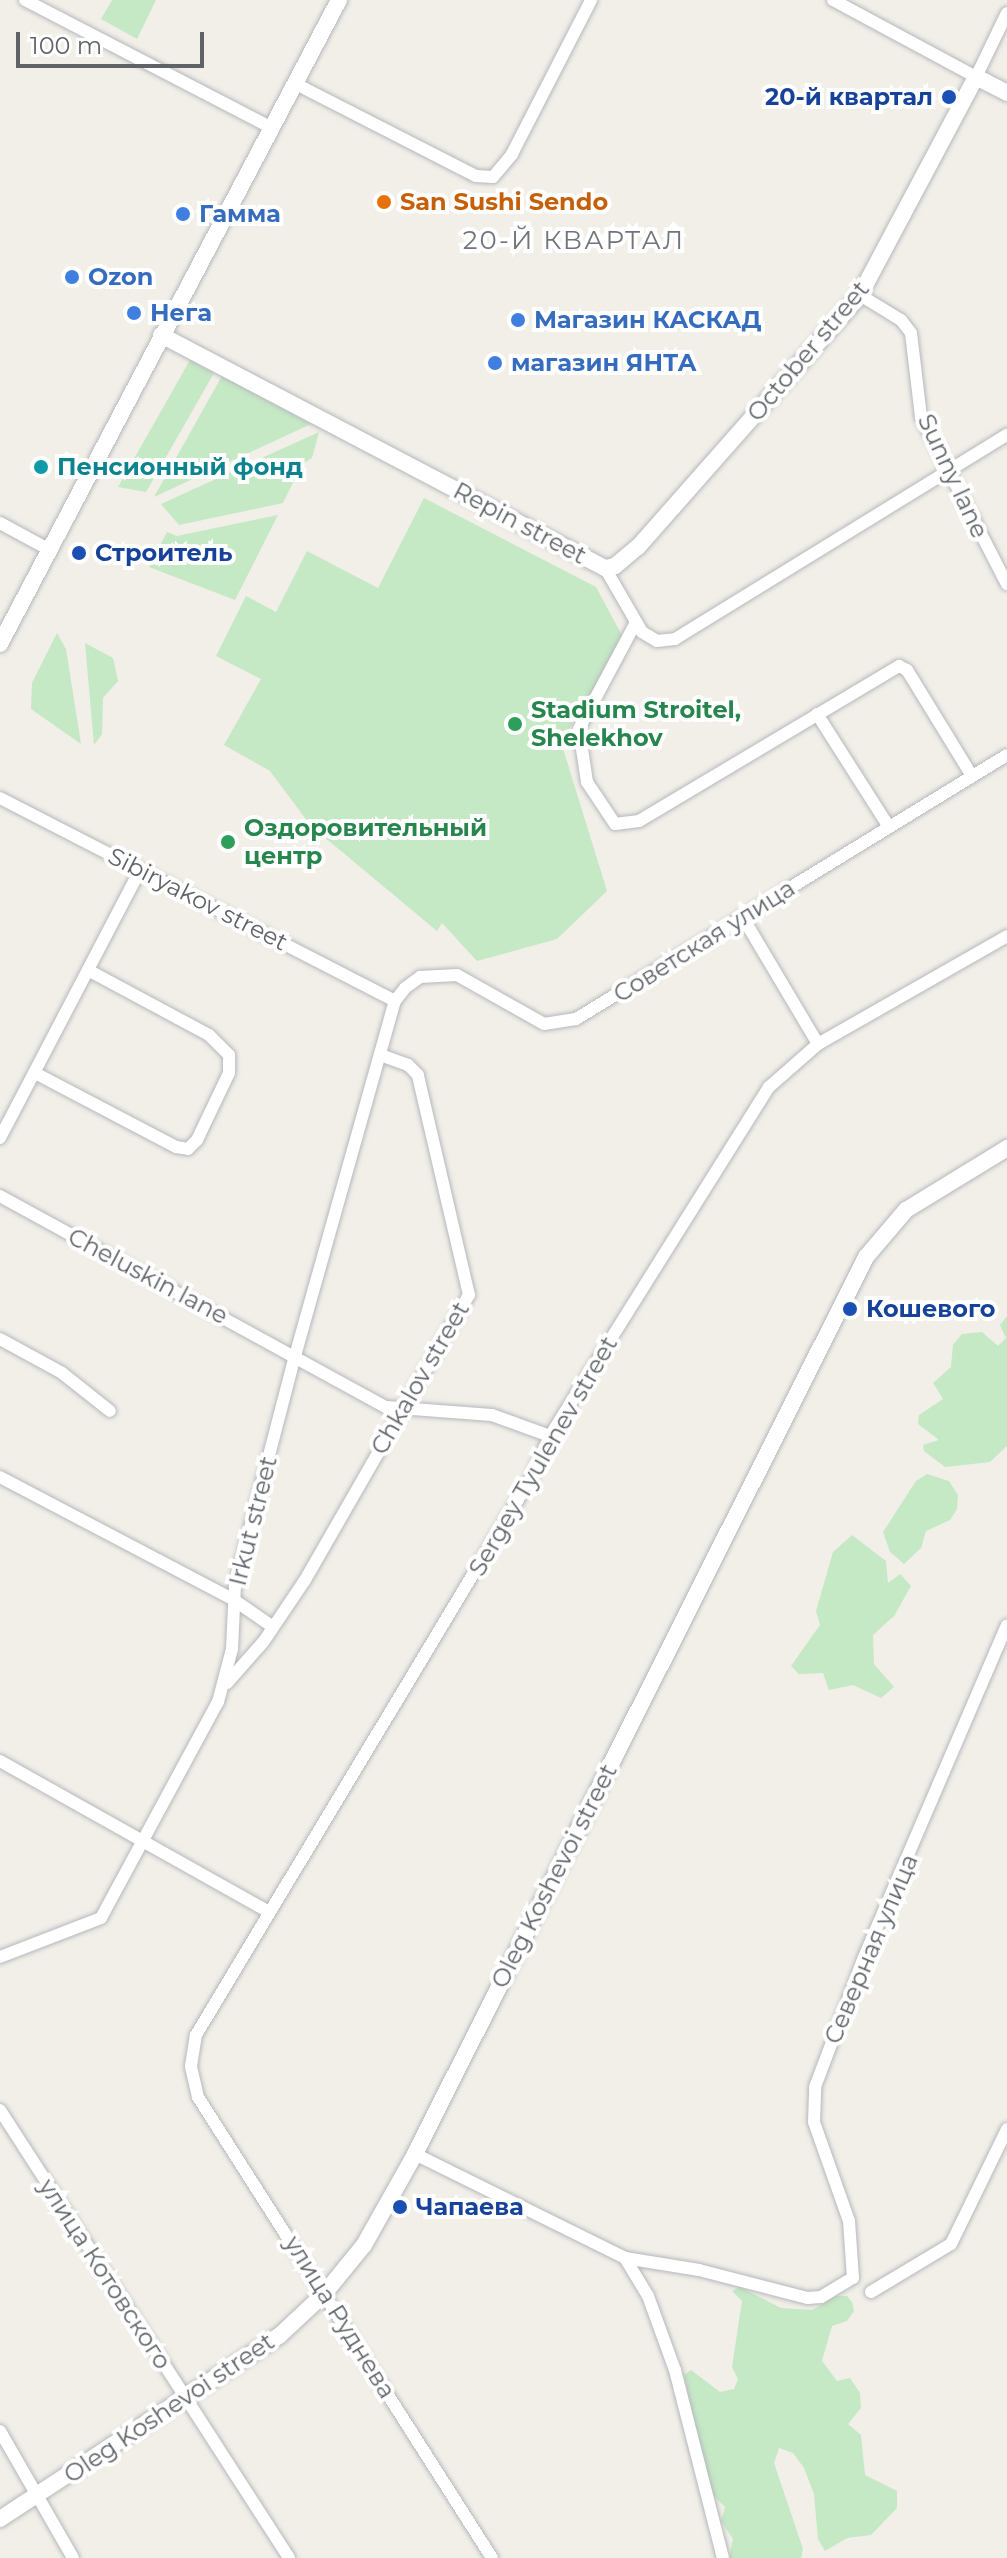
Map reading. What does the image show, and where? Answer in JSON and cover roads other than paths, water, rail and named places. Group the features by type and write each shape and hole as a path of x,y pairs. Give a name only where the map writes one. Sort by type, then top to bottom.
{"street":[{"path":"25,0 272,128"},
{"path":"0,644 339,0"},
{"path":"294,83 476,176 493,177 512,154 591,0"},
{"path":"833,0 1007,93"},
{"name":"October street","path":"605,568 638,547 860,295 1007,13"},
{"name":"Sunny lane","path":"860,295 901,320 911,333 921,417 1007,584"},
{"name":"Repin street","path":"161,335 605,568 635,624"},
{"path":"972,776 901,666 639,821 615,824 587,782 579,729 635,624 657,641 675,639 1007,435"},
{"path":"0,523 50,550"},
{"path":"817,714 889,827"},
{"name":"Советская улица","path":"395,1001 420,977 457,975 536,1021 560,1025 588,1014 1007,755"},
{"name":"Sibiryakov street","path":"0,798 395,1001"},
{"path":"0,1138 140,870"},
{"path":"742,916 818,1044"},
{"name":"Sergey Tyulenev street","path":"192,2076 196,2035 515,1505 550,1436 769,1087 818,1044 1007,936"},
{"path":"35,1073 176,1147 188,1149 197,1140 229,1073 229,1055 209,1035 88,970"},
{"name":"Irkut street","path":"0,1957 101,1918 146,1841 225,1686 234,1600 295,1356 395,1001"},
{"name":"Chkalov street","path":"225,1686 273,1627 405,1407 469,1289 418,1075 413,1067 380,1055"},
{"name":"Oleg Koshevoi street","path":"0,2519 188,2399 279,2336 324,2294 375,2229 866,1257 906,1210 1007,1148"},
{"name":"Cheluskin lane","path":"0,1196 380,1404 492,1415 550,1436"},
{"path":"0,1339 62,1373 110,1411"},
{"path":"0,1477 234,1600 273,1627"},
{"name":"Северная улица","path":"625,2258 699,2270 807,2298 821,2297 851,2282 851,2234 814,2122 815,2087 864,1957 1007,1625"},
{"path":"0,1761 269,1912"},
{"name":"улица Руднева","path":"192,2076 205,2108 492,2558"},
{"name":"улица Котовского","path":"0,2110 289,2558"},
{"path":"871,2292 951,2244 1007,2129"},
{"path":"415,2154 625,2258 648,2296 675,2370 723,2558"},
{"path":"0,2431 35,2497 73,2558"}],"place":[{"name":"20-й квартал","path":"949,97"},
{"name":"San Sushi Sendo","path":"384,202"},
{"name":"Гамма","path":"183,214"},
{"name":"Ozon","path":"72,277"},
{"name":"Нега","path":"134,313"},
{"name":"Магазин КАСКАД","path":"518,320"},
{"name":"магазин ЯНТА","path":"495,363"},
{"name":"Пенсионный фонд","path":"41,467"},
{"name":"Строитель","path":"79,553"},
{"name":"Stadium Stroitel, Shelekhov","path":"515,724"},
{"name":"Оздоровительный центр","path":"228,842"},
{"name":"Кошевого","path":"850,1309"},
{"name":"Чапаева","path":"400,2207"}],"district":[{"name":"20-Й КВАРТАЛ","path":"574,241"}]}
